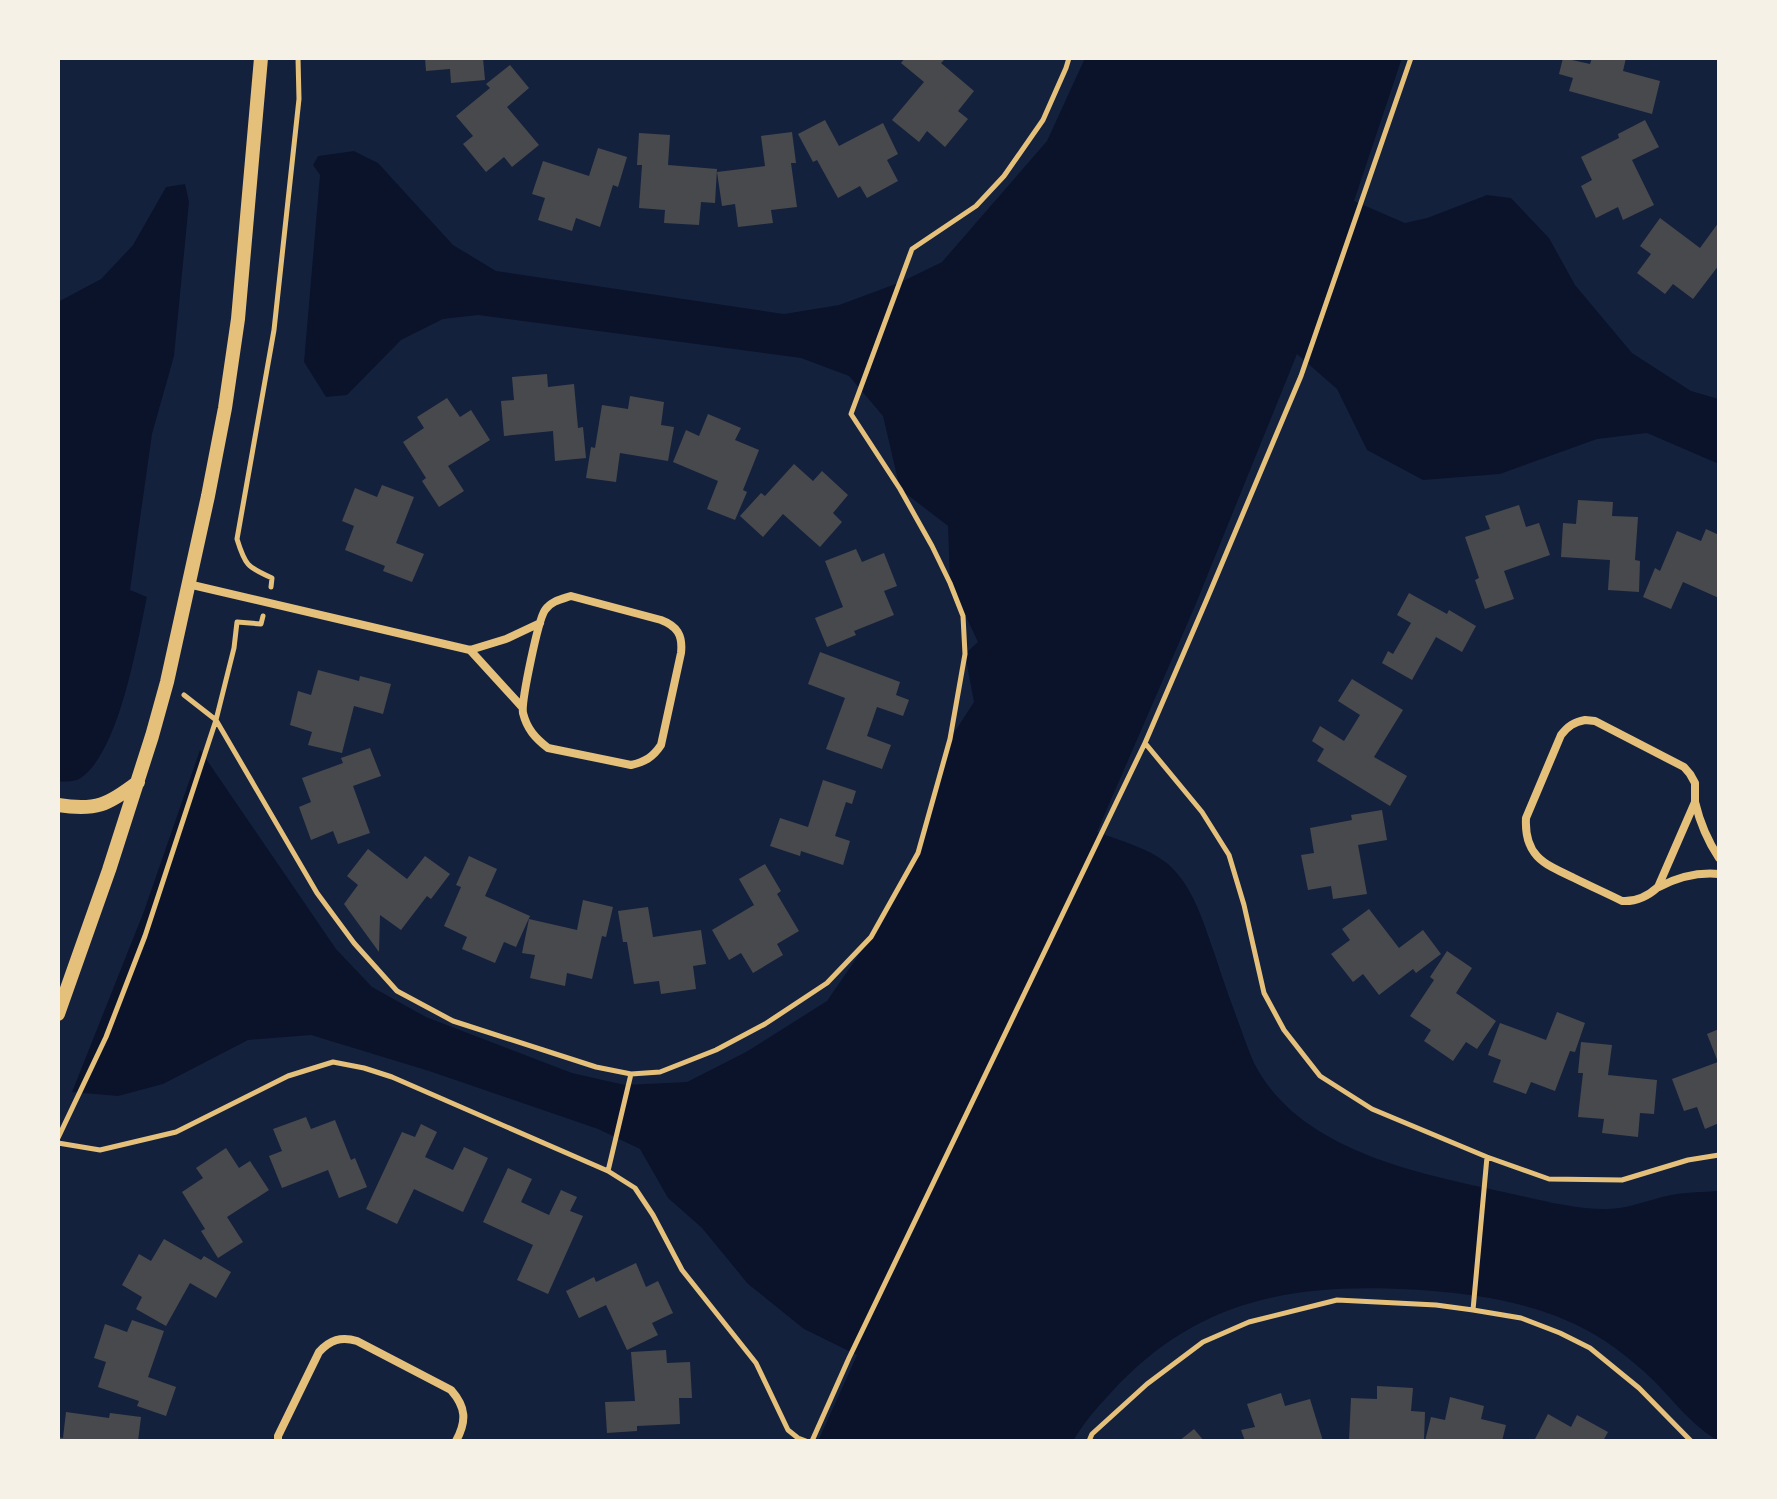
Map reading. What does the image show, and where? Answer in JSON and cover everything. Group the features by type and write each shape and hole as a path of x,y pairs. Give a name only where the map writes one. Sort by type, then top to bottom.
{"street":[{"path":"58,1014 138,782 167,682 208,496 238,319 261,58"},
{"path":"188,584 470,650 506,639 540,623"},
{"path":"470,650 522,707 529,729 548,748 631,765 656,753 661,745 681,653 679,631 671,623 586,599 571,596 557,600 545,609 540,623 522,707"},
{"path":"1719,858 1700,823 1695,783 1684,767 1595,721 1585,720 1567,727 1526,818 1525,831 1537,857 1548,866 1622,901 1632,902 1676,878 1719,874"},
{"path":"58,805 82,809 113,802 138,782"},
{"path":"1658,887 1695,802"},
{"path":"278,1441 319,1352 337,1339 348,1338 451,1390 463,1408 465,1419 456,1441"}],"path":[{"path":"167,682 216,720 317,893 354,943 397,991 453,1021 596,1067 631,1074 660,1072 716,1050 765,1024 827,983 871,937 918,853 950,739 965,654 963,616 950,583 900,489 851,414 912,249 976,206 1004,176 1043,120 1069,58"},
{"path":"58,1143 100,1150 176,1132 288,1076 333,1062 392,1077 608,1171 635,1188 682,1270 756,1363 788,1430 798,1438 809,1441 1145,743 1301,376 1411,58"},
{"path":"1145,743 1202,812 1229,855 1264,993 1284,1030 1320,1076 1372,1109 1549,1179 1622,1180 1688,1160 1719,1155"},
{"path":"608,1171 631,1074"},
{"path":"1473,1310 1487,1157"},
{"path":"1089,1441 1092,1434 1147,1384 1203,1342 1249,1322 1337,1300 1473,1310 1521,1318 1560,1333 1590,1348 1639,1388 1691,1441"}],"water":[{"path":"1085,58 1402,58 1354,201 1405,223 1487,195 1511,198 1549,238 1575,285 1632,353 1691,391 1719,399 1719,464 1647,433 1597,439 1500,474 1423,480 1367,450 1337,389 1297,354 1195,606 1097,832 1152,854 1177,873 1202,919 1254,1063 1274,1093 1300,1118 1330,1137 1399,1166 1435,1176 1593,1209 1631,1206 1677,1194 1719,1191 1719,1441 1692,1421 1652,1379 1615,1348 1570,1322 1529,1307 1486,1297 1376,1288 1295,1293 1221,1313 1186,1331 1152,1354 1119,1384 1073,1441 818,1441 857,1355 804,1329 748,1284 702,1228 668,1198 640,1149 598,1129 429,1071 311,1035 248,1040 163,1084 118,1096 72,1092 144,911 200,750 336,949 372,987 426,1017 572,1073 625,1085 687,1082 746,1052 827,1001 871,937 918,853 950,739 974,702 965,654 978,642 950,583 948,526 900,489 883,416 849,376 801,358 478,315 443,319 401,340 347,395 326,397 304,362 320,175 313,165 318,156 354,151 378,163 453,245 496,271 784,314 839,305 901,282 942,262 1047,141"},
{"path":"185,184 189,202 174,356 152,434 130,590 147,597 138,641 125,694 107,744 82,777 58,781 58,302 101,279 133,245 166,187"}],"building":[{"path":"425,58 483,58 485,80 451,83 450,69 426,71"},
{"path":"905,58 942,58 941,63 974,91 958,111 968,119 945,147 927,131 919,142 892,120 924,82 901,63"},
{"path":"1563,58 1590,64 1592,58 1626,58 1623,71 1660,81 1652,114 1569,91 1573,78 1559,74"},
{"path":"510,65 529,88 507,107 539,145 512,167 504,157 486,172 463,144 473,136 456,116 490,88 486,84"},
{"path":"825,120 839,146 883,123 898,154 887,160 898,181 867,198 860,186 838,198 798,134"},
{"path":"1645,120 1659,147 1632,160 1654,205 1623,220 1618,207 1596,218 1581,186 1592,180 1581,157 1619,138 1618,134"},
{"path":"792,132 796,163 791,163 797,207 771,210 773,223 738,227 735,204 722,206 717,172 765,166 761,136"},
{"path":"639,133 670,135 668,165 717,169 715,203 701,202 699,225 664,223 665,210 639,208 642,165 637,165"},
{"path":"598,148 627,157 618,187 613,185 600,227 576,218 572,231 538,220 545,198 532,194 543,161 589,176"},
{"path":"1660,218 1700,248 1719,222 1719,265 1693,299 1673,284 1665,294 1637,273 1651,254 1640,246"},
{"path":"547,374 548,387 574,384 578,428 583,427 586,458 555,461 553,431 504,436 501,401 514,400 512,377"},
{"path":"630,396 664,402 661,425 674,427 668,461 620,453 616,482 586,478 602,405 628,409"},
{"path":"447,398 460,417 471,410 490,440 448,466 464,491 439,507 422,481 426,478 403,442 424,428 417,417"},
{"path":"708,414 741,428 735,440 759,450 735,520 707,509 718,481 673,462 686,430 699,436"},
{"path":"794,464 813,481 822,471 848,495 833,513 842,522 820,547 783,514 763,537 740,516 761,493 765,496"},
{"path":"382,485 414,497 396,543 424,554 412,582 383,571 385,566 345,550 354,526 342,521 355,488 377,497"},
{"path":"1578,500 1613,502 1612,516 1638,517 1635,560 1640,561 1639,592 1608,590 1610,560 1561,557 1563,523 1576,524"},
{"path":"1519,505 1526,527 1539,523 1550,555 1504,571 1514,599 1485,609 1475,580 1479,578 1465,537 1490,529 1485,516"},
{"path":"1706,529 1719,535 1719,598 1683,582 1671,609 1643,597 1655,568 1660,571 1677,531 1701,541"},
{"path":"856,549 862,562 884,553 897,586 884,591 894,615 854,631 856,635 827,647 815,618 843,607 825,561"},
{"path":"1409,593 1447,614 1449,610 1476,626 1462,652 1436,637 1412,680 1382,663 1388,651 1393,654 1411,623 1397,615"},
{"path":"820,652 900,682 896,695 909,700 903,716 877,707 867,736 891,745 882,769 826,749 845,698 808,684"},
{"path":"318,670 359,681 360,676 391,684 383,714 354,706 342,753 308,745 312,732 290,725 298,691 311,695"},
{"path":"1352,679 1403,710 1374,757 1407,776 1390,806 1317,761 1324,749 1312,741 1320,726 1344,741 1360,715 1338,701"},
{"path":"370,748 381,776 353,786 370,833 338,844 333,831 311,840 299,807 311,802 302,778 343,763 341,758"},
{"path":"823,780 856,791 852,804 846,802 835,836 850,841 843,865 801,851 800,856 770,846 780,818 808,827"},
{"path":"1382,810 1387,840 1358,845 1367,894 1333,899 1331,886 1308,890 1301,855 1314,853 1310,828 1352,820 1351,815"},
{"path":"368,849 407,879 425,856 450,874 431,899 427,896 401,930 380,915 379,952 344,904 358,885 347,876"},
{"path":"469,856 497,869 485,896 530,916 516,947 504,942 495,963 462,949 467,937 444,926 461,887 456,885"},
{"path":"765,864 781,891 777,894 799,931 777,944 783,955 753,973 741,953 729,960 712,930 754,905 739,879"},
{"path":"583,900 613,907 606,937 602,936 592,979 567,973 565,986 530,978 535,955 522,953 529,919 577,930"},
{"path":"648,907 653,937 701,930 706,964 693,966 696,989 661,994 659,981 634,984 618,911"},
{"path":"1369,909 1399,948 1423,930 1441,954 1416,973 1413,969 1379,995 1363,974 1353,982 1331,954 1350,940 1342,929"},
{"path":"1447,951 1472,968 1456,993 1496,1021 1477,1049 1466,1042 1453,1061 1424,1041 1431,1030 1410,1016 1434,980 1430,977"},
{"path":"1557,1012 1585,1023 1575,1052 1570,1051 1555,1091 1531,1082 1526,1094 1493,1082 1501,1060 1488,1055 1500,1023 1546,1040"},
{"path":"1719,1029 1719,1123 1705,1129 1697,1107 1684,1111 1672,1079 1718,1062 1707,1034"},
{"path":"1581,1042 1612,1045 1608,1075 1657,1080 1654,1114 1640,1113 1638,1137 1602,1133 1604,1119 1578,1117 1583,1073 1578,1073"},
{"path":"306,1117 311,1129 335,1120 351,1160 355,1158 367,1187 339,1198 328,1170 282,1188 269,1156 282,1151 273,1129"},
{"path":"421,1124 437,1132 425,1157 453,1170 464,1147 488,1158 463,1212 414,1189 397,1224 366,1209 402,1132 415,1137"},
{"path":"226,1148 239,1168 250,1161 269,1190 227,1217 243,1242 218,1258 201,1231 205,1229 182,1192 203,1178 196,1168"},
{"path":"508,1168 532,1179 521,1202 549,1215 561,1190 577,1197 570,1211 583,1216 548,1294 517,1280 533,1245 483,1222"},
{"path":"164,1239 201,1260 204,1256 231,1272 216,1298 190,1283 166,1326 136,1309 142,1297 122,1285 139,1254 151,1261"},
{"path":"636,1263 646,1287 658,1281 673,1313 652,1323 658,1335 627,1350 606,1305 579,1318 566,1291 594,1277 596,1282"},
{"path":"132,1320 164,1331 148,1377 176,1387 166,1416 137,1406 139,1401 98,1387 106,1362 94,1358 105,1324 127,1332"},
{"path":"666,1350 667,1363 690,1362 692,1398 679,1398 680,1424 637,1426 637,1431 607,1433 605,1402 635,1401 631,1352"},
{"path":"1377,1386 1413,1388 1411,1411 1425,1412 1424,1441 1349,1441 1351,1398 1377,1399"},
{"path":"1281,1393 1285,1406 1310,1399 1323,1441 1245,1441 1241,1430 1255,1427 1247,1404"},
{"path":"1450,1397 1484,1406 1481,1419 1506,1425 1502,1441 1425,1441 1431,1417 1445,1420"},
{"path":"66,1412 109,1418 110,1413 141,1417 138,1441 58,1441 58,1437 63,1438"},
{"path":"1548,1414 1571,1427 1577,1415 1608,1432 1603,1441 1534,1441"},
{"path":"1194,1429 1204,1441 1179,1441"}]}
